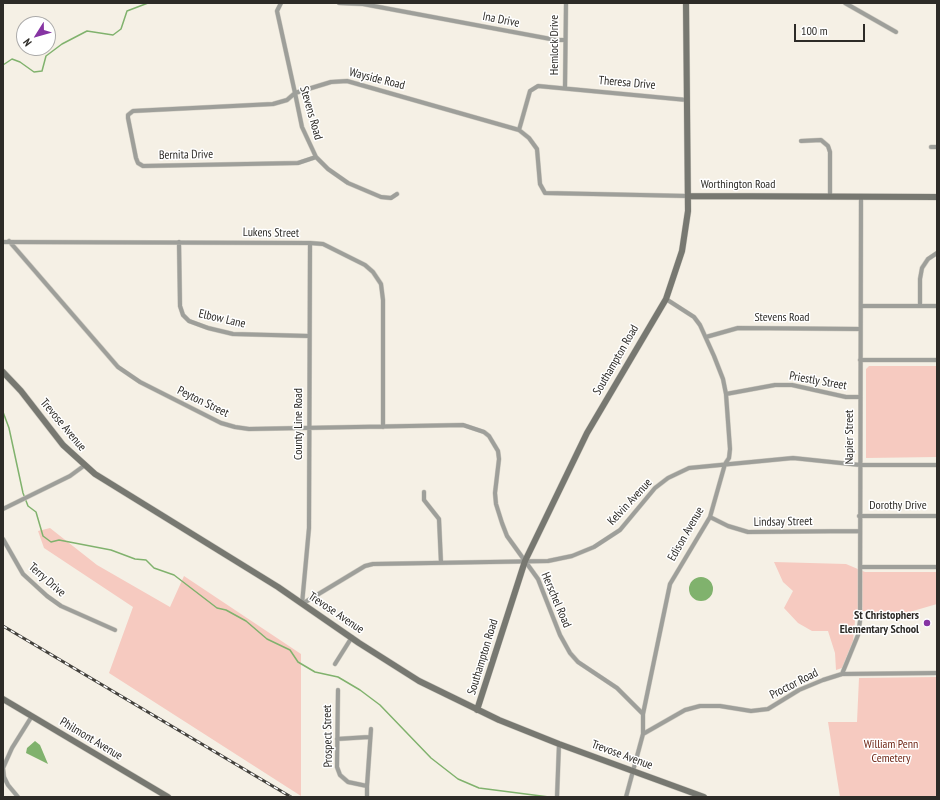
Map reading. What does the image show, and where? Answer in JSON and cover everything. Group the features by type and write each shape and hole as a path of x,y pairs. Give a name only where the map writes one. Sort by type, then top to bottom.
{"street":[{"name":"Ina Drive","path":"339,3 363,4 556,40 565,40"},
{"name":"Hemlock Drive","path":"565,88 566,3"},
{"name":"Southampton Road","path":"477,710 525,561 586,433 666,299 682,251 688,211 686,3"},
{"path":"845,3 896,32"},
{"name":"Stevens Road","path":"280,4 277,11 302,127 316,157 328,169 348,183 381,197 390,198 397,194"},
{"name":"Wayside Road","path":"159,110 273,104 287,100 295,94 331,82 347,81 518,130"},
{"path":"518,130 532,89 538,86 565,88"},
{"name":"Theresa Drive","path":"565,88 687,100"},
{"name":"Bernita Drive","path":"159,110 134,111 128,115 136,158 138,163 143,166 298,163 316,157"},
{"name":"Worthington Road","path":"518,130 529,138 537,149 541,189 544,193 688,196 937,197"},
{"path":"801,141 821,140 828,146 830,152 830,197"},
{"path":"931,147 937,147"},
{"name":"Napier Street","path":"842,674 858,635 860,567 860,329 862,197"},
{"name":"Peyton Street","path":"9,241 113,361 130,376 230,426 249,429 463,425 484,432 495,444"},
{"name":"Lukens Street","path":"3,242 323,244 365,265 373,272 381,284 383,306 383,427"},
{"name":"Elbow Lane","path":"179,242 180,306 183,314 189,321 208,328 239,335 309,336"},
{"name":"County Line Road","path":"302,604 309,528 310,243"},
{"path":"920,306 920,279 922,268 928,259 937,254"},
{"name":"Edison Avenue","path":"626,797 643,734 643,714 670,584 710,516 725,464 729,458 730,449 726,394 723,379 706,337 694,317 666,299"},
{"path":"861,306 937,306"},
{"name":"Stevens Road","path":"706,337 738,328 860,329"},
{"path":"860,360 937,360"},
{"name":"Trevose Avenue","path":"3,372 21,391 63,445 85,465 146,506 302,604 419,681 477,710 559,744 704,797"},
{"name":"Priestly Street","path":"726,394 774,385 792,385 846,397 860,397"},
{"name":"Herschel Road","path":"495,444 499,459 495,493 498,514 507,536 538,579 560,635 570,652 589,670 617,688 643,714"},
{"name":"Kelvin Avenue","path":"302,604 365,566 373,564 548,561 572,556 594,547 620,530 655,488 668,478 690,468 794,458 860,465 937,465"},
{"path":"3,509 70,476 85,465"},
{"path":"424,492 424,500 439,520 441,563"},
{"name":"Lindsay Street","path":"710,516 728,526 748,532 859,531"},
{"name":"Dorothy Drive","path":"860,516 937,516"},
{"name":"Terry Drive","path":"3,539 23,574 47,596 61,606 115,630"},
{"path":"860,567 937,567"},
{"path":"335,664 352,637"},
{"name":"Proctor Road","path":"643,734 680,713 700,706 720,706 752,711 768,709 801,689 842,674 937,673"},
{"name":"Prospect Street","path":"338,690 337,767 340,775 351,784 367,786"},
{"name":"Philmont Avenue","path":"3,699 168,797"},
{"path":"18,797 8,785 4,777 3,768 12,748 32,716"},
{"path":"367,797 369,737 371,728"},
{"path":"337,739 369,737"},
{"path":"557,795 559,744"}],"green space":[{"path":"869,366 937,366 937,457 866,458 866,369"},
{"path":"50,528 97,565 170,607 184,576 301,654 301,796 109,673 133,607 44,548 38,531"},
{"path":"774,562 846,564 865,572 937,572 937,604 906,613 880,616 868,611 856,611 853,641 842,668 836,670 835,653 828,631 812,631 798,623 784,608 793,591 783,582"},
{"name":"William Penn Cemetery","path":"937,677 937,797 840,797 828,722 857,722 859,678"}],"shaded area":[{"path":"701,577 709,581 713,589 709,597 701,601 693,597 689,589 693,581"},
{"path":"35,741 40,745 48,764 26,753 27,748"}],"waterway":[{"path":"3,65 12,59 20,62 34,72 42,71 46,56 62,44 87,31 113,35 121,29 127,11 148,3"},
{"path":"3,412 9,428 23,493 28,506 36,512 43,536 51,542 59,540 111,550 135,559 146,560 154,568 174,575 217,608 226,610 246,621 267,639 290,650 298,662 315,672 338,677 360,690 380,705 431,758 458,779 479,788 549,797"}],"railway":[{"path":"3,626 291,797"}],"place":[{"name":"St Christophers Elementary School","path":"927,623"}]}
